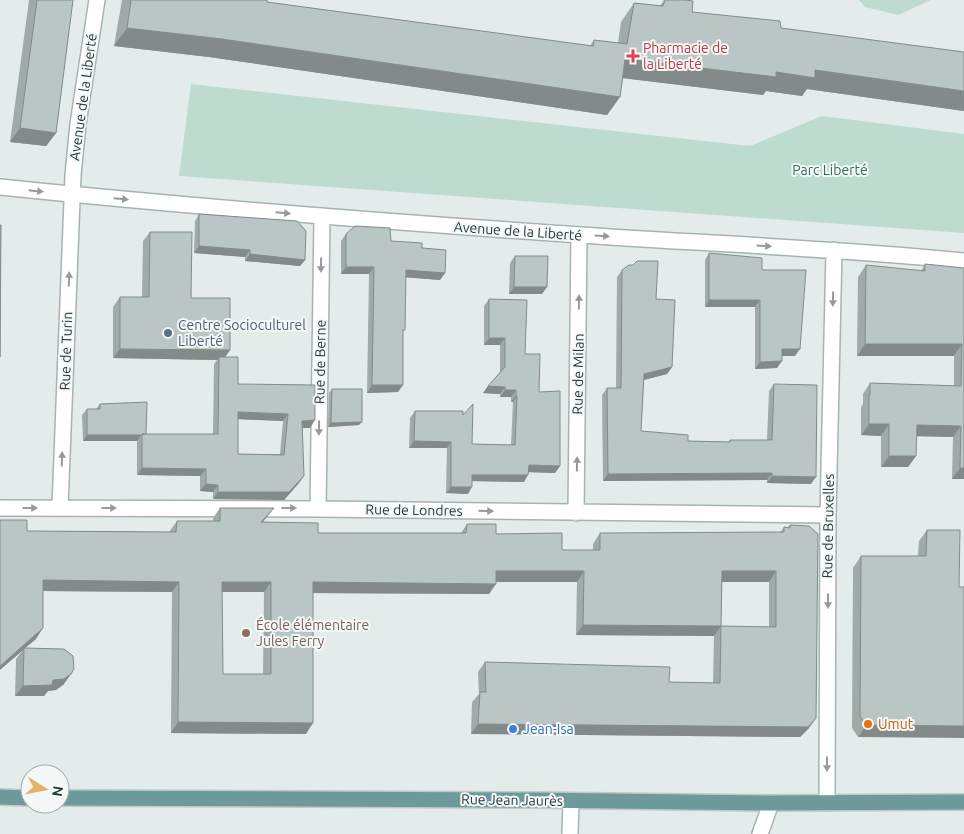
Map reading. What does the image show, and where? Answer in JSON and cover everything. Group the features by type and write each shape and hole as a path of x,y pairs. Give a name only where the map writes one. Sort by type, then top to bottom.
{"main road":[{"path":"0,797 20,798"},
{"name":"Rue Jean Jaurès","path":"70,798 771,803 964,802"}],"street":[{"name":"Avenue de la Liberté","path":"72,194 78,124 97,0"},
{"name":"Avenue de la Liberté","path":"0,187 322,216 964,260"},
{"name":"Rue de Turin","path":"60,508 72,194"},
{"name":"Rue de Berne","path":"318,508 322,216"},
{"name":"Rue de Milan","path":"576,513 579,235"},
{"name":"Rue de Bruxelles","path":"827,803 828,516 834,250"},
{"name":"Rue de Londres","path":"0,508 318,508 828,516"},
{"path":"570,834 571,801"},
{"path":"760,834 771,803"}],"green space":[{"path":"859,0 931,0 898,15 865,7"},
{"name":"Parc Liberté","path":"191,84 750,146 822,116 964,134 964,233 179,176"}],"building":[{"path":"37,0 73,0 56,133 20,128"},
{"path":"131,0 267,0 267,2 593,46 594,40 627,44 634,3 663,6 665,0 685,0 693,1 692,12 780,21 781,28 964,52 964,91 815,70 815,78 776,72 776,77 625,59 620,97 222,39 127,28"},
{"path":"199,214 297,221 306,231 305,260 250,254 250,250 199,246"},
{"path":"0,225 1,225 0,357"},
{"path":"355,226 390,228 391,241 422,243 422,248 446,250 445,273 406,270 403,385 372,385 374,267 346,267 346,234"},
{"path":"150,232 192,232 191,298 230,298 230,350 120,349 120,297 149,297"},
{"path":"709,253 762,258 762,270 806,270 800,349 782,349 782,361 760,362 760,300 709,300"},
{"path":"515,256 548,256 547,287 514,287"},
{"path":"637,261 658,261 656,299 675,300 672,367 644,374 641,431 688,435 688,441 772,440 774,384 817,385 816,477 772,476 772,473 608,474 607,388 621,388 622,270"},
{"path":"925,264 964,268 964,468 960,468 961,426 917,425 916,456 889,456 889,424 869,424 870,383 961,386 962,344 865,344 866,265 925,271"},
{"path":"489,299 527,300 525,354 540,354 539,392 560,391 560,466 529,465 528,475 472,475 472,487 451,487 451,442 414,441 415,411 463,411 463,415 473,404 472,444 515,445 516,390 505,390 505,387 488,386 505,367 505,338 489,338"},
{"path":"219,357 238,357 238,384 315,385 315,420 302,421 304,476 289,492 218,492 218,485 206,484 206,469 142,468 142,434 218,434","holes":["238,412 288,414 284,455 238,454"]},
{"path":"332,389 362,389 362,422 331,423"},
{"path":"147,402 146,434 87,435 87,409 100,409 100,404"},
{"path":"220,508 274,508 261,522 318,523 318,533 466,533 467,524 496,524 496,534 562,533 562,550 600,550 600,533 784,532 784,527 790,528 790,525 809,526 818,534 816,718 808,727 478,724 480,692 486,692 485,662 670,667 669,682 720,683 721,626 583,625 584,571 496,571 496,584 313,582 313,723 178,722 179,582 43,580 43,628 0,666 0,520 27,520 27,531 176,532 177,521 220,521","holes":["722,571 776,571 776,627 721,626","222,582 271,582 271,674 223,674"]},
{"path":"927,530 960,530 959,587 964,587 964,726 866,725 860,716 861,556 926,556"},
{"path":"24,648 64,649 73,656 74,669 64,679 53,680 52,685 23,686"}],"place":[{"name":"Pharmacie de la Liberté","path":"633,56"},
{"name":"Centre Socioculturel Liberté","path":"168,333"},
{"name":"École élémentaire Jules Ferry","path":"246,633"},
{"name":"Umut","path":"868,724"},
{"name":"Jean-Isa","path":"513,729"}]}
